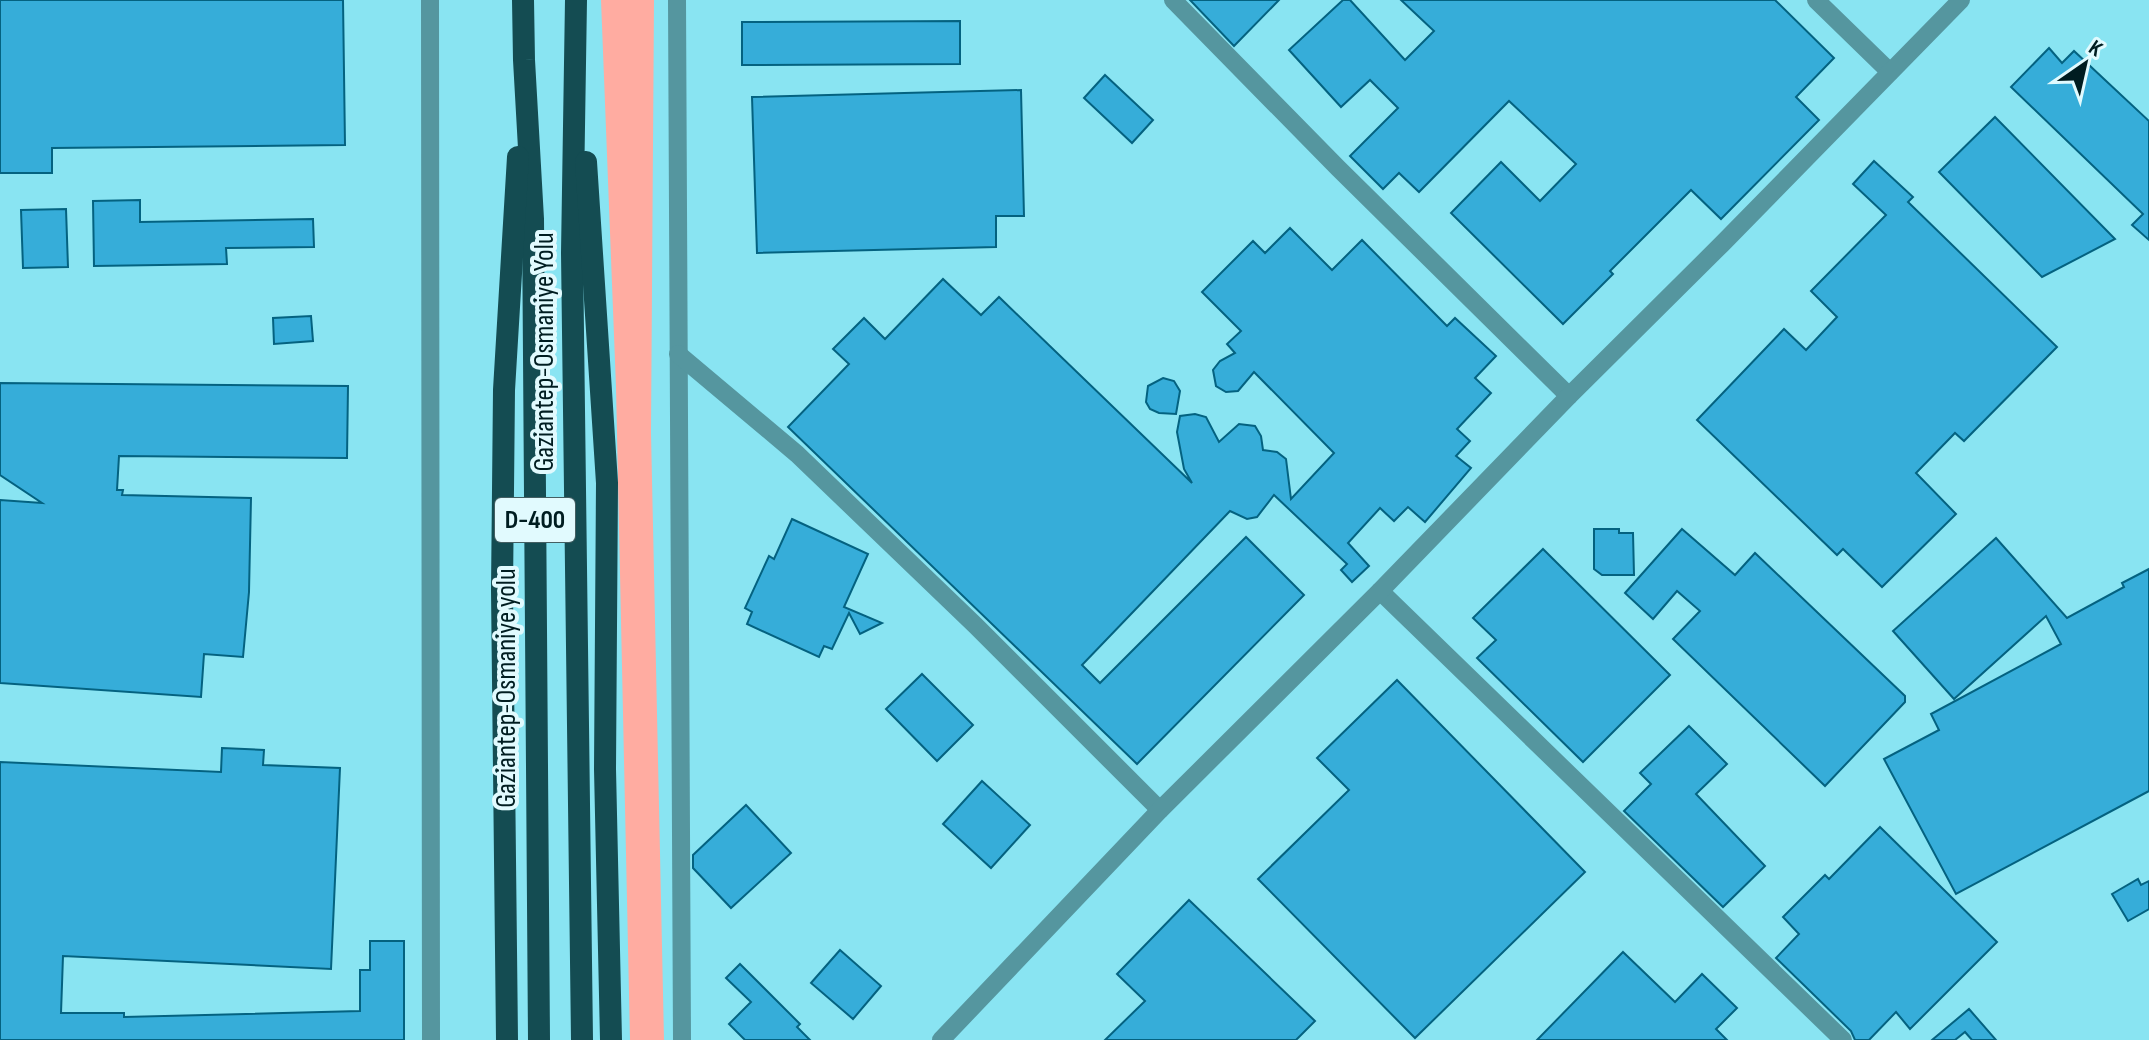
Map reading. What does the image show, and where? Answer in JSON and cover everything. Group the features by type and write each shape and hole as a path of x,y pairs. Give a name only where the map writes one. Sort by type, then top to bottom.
{"highway":[{"name":"Gaziantep-Osmaniye yolu","path":"523,0 533,219 539,1040"},
{"name":"Gaziantep-Osmaniye Yolu","path":"576,0 572,253 582,1040"},
{"path":"576,58 591,216 607,483 605,769 611,1040"},
{"path":"507,1040 502,590 504,390 524,60"}],"street":[{"path":"430,0 431,1040"},
{"path":"677,0 682,1040"},
{"path":"1173,0 1569,396"},
{"path":"1816,0 1890,72"},
{"path":"941,1040 1160,810 1380,591 1961,0"},
{"path":"678,354 797,454 975,625 1160,810"},
{"path":"1380,591 1843,1040"}],"shaded area":[{"path":"601,0 654,0 651,433 664,1040 630,1040 616,387"}],"building":[{"path":"0,0 343,0 345,145 52,148 52,173 0,173"},
{"path":"1190,0 1279,0 1234,46"},
{"path":"1343,0 1350,0 1405,60 1434,31 1401,0 1775,0 1834,58 1796,97 1819,120 1721,219 1691,190 1610,271 1613,274 1563,324 1451,213 1501,162 1540,201 1576,164 1509,101 1419,192 1399,173 1383,189 1350,156 1398,108 1370,80 1341,107 1289,50"},
{"path":"960,21 960,64 742,65 742,22"},
{"path":"2049,48 2062,63 2074,51 2149,121 2149,240 2132,225 2143,214 2011,87"},
{"path":"1105,75 1153,120 1132,143 1084,98"},
{"path":"1021,90 1024,216 996,216 996,247 757,253 752,97"},
{"path":"1995,117 2115,239 2042,277 1939,172"},
{"path":"1874,161 1913,197 1908,202 2057,347 1964,441 1955,433 1916,473 1956,514 1882,587 1843,549 1837,555 1697,420 1784,329 1806,350 1837,317 1811,291 1886,215 1853,184"},
{"path":"140,200 140,222 313,219 314,247 226,248 227,264 94,266 93,201"},
{"path":"66,209 68,267 23,268 21,210"},
{"path":"1290,228 1332,270 1362,240 1447,326 1455,318 1496,356 1475,378 1491,393 1457,429 1470,441 1456,456 1471,468 1425,522 1408,507 1394,521 1380,508 1348,543 1369,566 1352,582 1341,570 1347,564 1274,495 1257,517 1247,519 1230,511 1082,665 1100,683 1246,537 1304,595 1137,764 788,427 849,364 833,349 864,318 885,339 943,279 981,315 999,297 1192,483 1184,469 1177,432 1180,416 1195,414 1206,417 1219,442 1239,424 1255,426 1261,436 1263,450 1277,452 1286,459 1291,499 1334,453 1254,372 1238,391 1226,392 1216,386 1213,370 1220,361 1235,353 1227,344 1241,331 1202,292 1253,241 1265,253"},
{"path":"311,316 313,341 274,344 273,318"},
{"path":"1163,378 1174,381 1180,391 1176,414 1159,413 1150,409 1146,402 1148,386"},
{"path":"0,383 348,386 347,458 119,456 117,490 123,490 122,495 251,498 249,592 243,657 204,654 201,697 0,683 0,500 42,503 0,475"},
{"path":"792,519 868,554 844,607 882,623 860,634 849,613 832,649 824,646 819,657 747,624 752,612 745,608 769,556 774,559"},
{"path":"1594,529 1619,529 1619,533 1633,533 1634,575 1602,575 1594,569"},
{"path":"1682,529 1735,575 1755,553 1905,696 1905,702 1825,786 1673,639 1700,611 1677,591 1653,619 1625,593"},
{"path":"1996,538 2067,618 2124,587 2122,583 2149,569 2149,791 1956,894 1884,759 1939,730 1931,714 2061,644 2046,616 1954,699 1893,631"},
{"path":"1543,549 1670,675 1583,762 1477,658 1496,640 1473,618"},
{"path":"922,674 973,725 937,761 886,709"},
{"path":"1397,680 1585,872 1415,1038 1258,879 1349,790 1317,758"},
{"path":"1689,726 1727,764 1696,794 1765,866 1723,907 1624,811 1651,784 1640,773"},
{"path":"222,748 264,750 263,765 340,768 331,969 63,956 61,1013 124,1013 124,1017 360,1011 360,970 370,970 370,941 404,941 404,1040 0,1040 0,762 221,772"},
{"path":"982,781 1030,825 991,868 943,824"},
{"path":"746,805 791,853 731,908 693,868 693,855"},
{"path":"1880,827 1997,942 1910,1029 1896,1012 1869,1040 1855,1040 1851,1031 1776,958 1799,934 1783,917 1825,875 1829,879"},
{"path":"2138,879 2141,885 2149,881 2149,909 2128,921 2112,894"},
{"path":"1189,900 1315,1021 1296,1040 1105,1040 1145,1001 1117,974"},
{"path":"840,950 881,986 853,1019 811,983"},
{"path":"1623,952 1675,1002 1702,974 1737,1008 1716,1029 1727,1040 1537,1040"},
{"path":"740,964 800,1024 797,1027 810,1040 745,1040 729,1024 751,1002 726,978"},
{"path":"1969,1009 1996,1040 1972,1040 1965,1032 1955,1040 1932,1040"}]}
